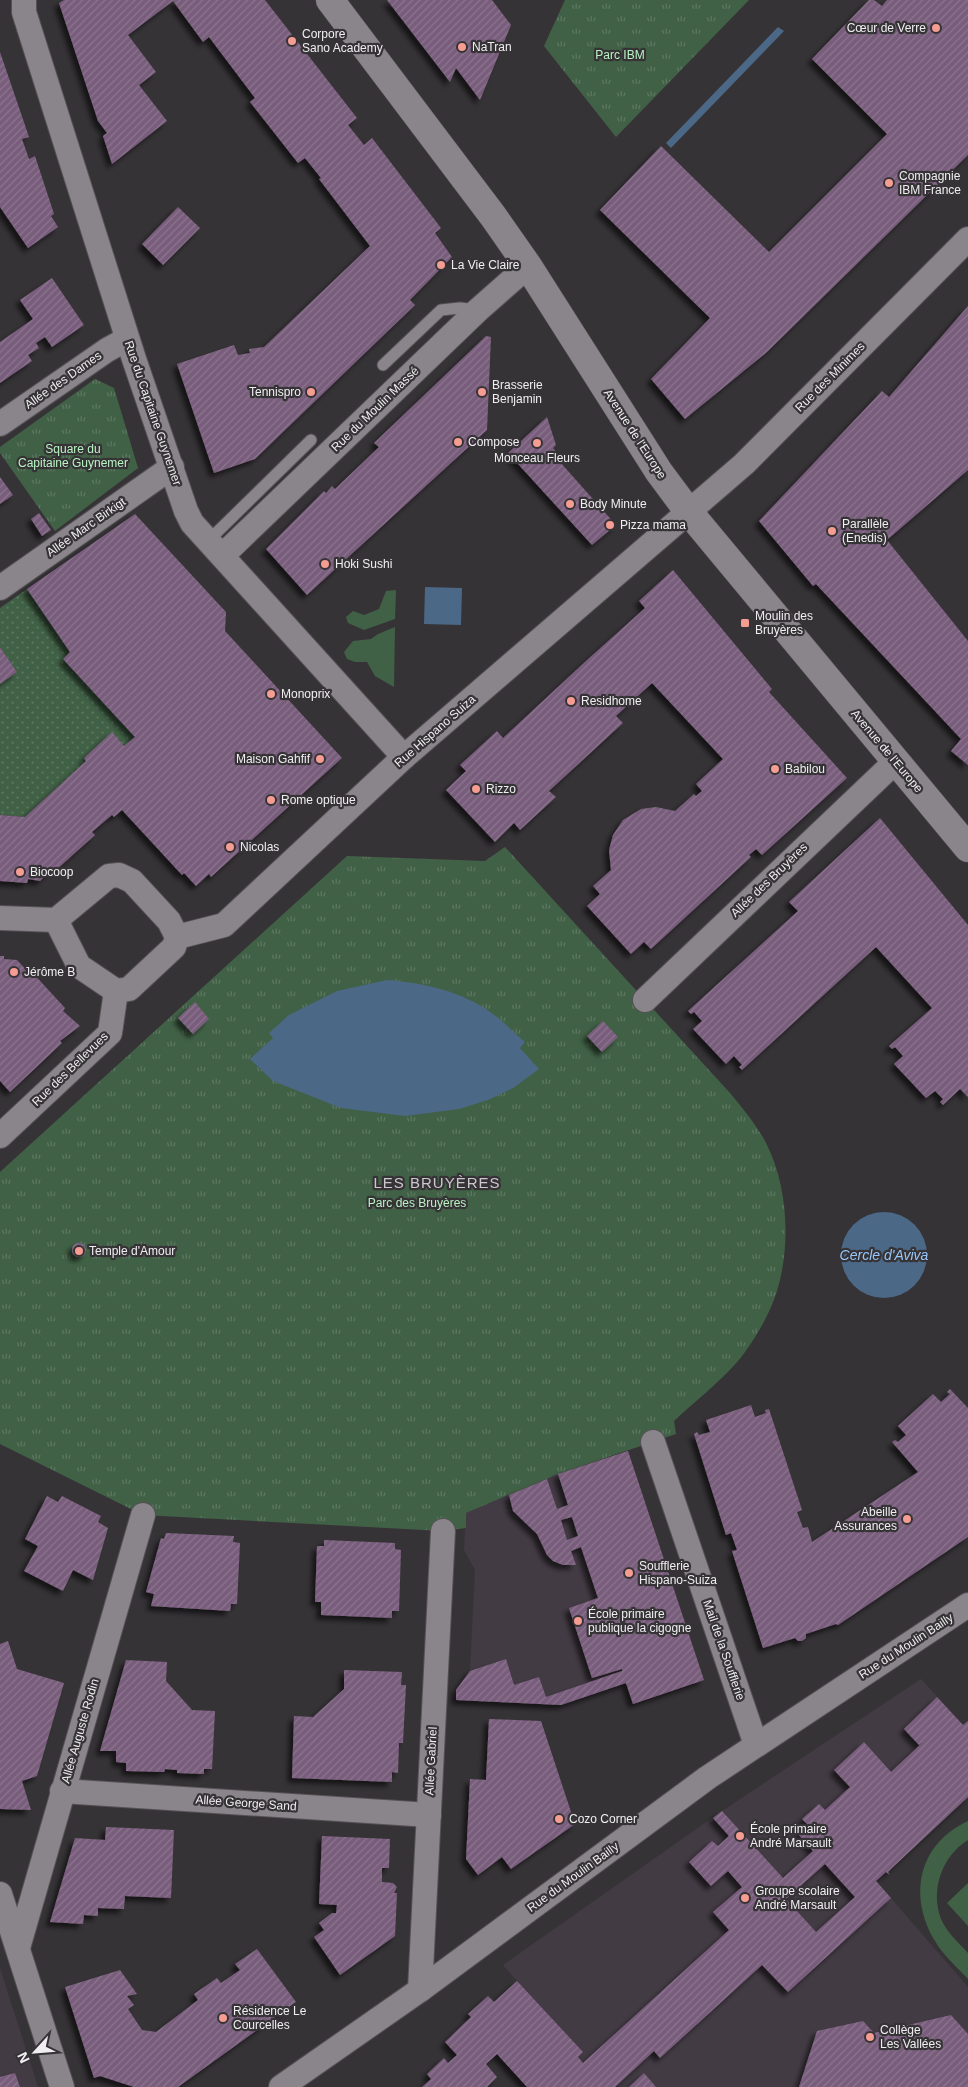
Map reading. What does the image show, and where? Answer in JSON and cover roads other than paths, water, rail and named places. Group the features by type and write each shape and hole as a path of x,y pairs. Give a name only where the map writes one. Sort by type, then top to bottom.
{"main road":[{"name":"Avenue de l'Europe","path":"330,0 493,216 528,266 656,467 688,511 968,848"}],"street":[{"name":"Rue du Capitaine Guynemer","path":"24,0 24,12 128,340 186,511 192,522 404,757"},
{"name":"Rue des Minimes","path":"688,511 744,464 968,239"},
{"name":"Rue du Moulin Massé","path":"216,547 528,266"},
{"name":"Allée des Dames","path":"0,424 106,350 128,340"},
{"name":"Allée Marc Birkigt","path":"0,588 172,467"},
{"name":"Rue Hispano Suiza","path":"177,937 224,925 404,757 688,511"},
{"name":"Allée des Bruyères","path":"645,1000 895,762"},
{"path":"0,918 56,920 109,876 120,875 132,881 169,921 177,937 174,947 128,990 116,991 79,966 56,920"},
{"name":"Rue des Bellevues","path":"0,1136 110,1033 116,991"},
{"name":"Mail de la Soufflerie","path":"653,1442 756,1745"},
{"name":"Allée Auguste Rodin","path":"18,1948 62,1791 144,1515"},
{"name":"Allée Gabriel","path":"420,1990 443,1531"},
{"name":"Rue du Moulin Bailly","path":"281,2087 420,1990 707,1778 968,1605"},
{"name":"Allée George Sand","path":"62,1791 429,1815"},
{"path":"0,1894 62,2087"}],"lane":[{"path":"382,365 441,310 460,308 478,310"},
{"path":"216,547 311,440"}],"water":[{"path":"778,27 784,31 671,148 666,143"},
{"path":"425,587 462,588 461,625 424,624"},
{"path":"387,980 415,983 442,989 469,999 481,1006 497,1017 525,1042 520,1048 539,1069 513,1088 488,1100 459,1109 405,1116 341,1108 273,1081 250,1059 273,1038 269,1033 289,1015 337,991"},
{"name":"Cercle d'Aviva","path":"884,1212 900,1215 908,1219 920,1231 924,1239 927,1255 924,1271 920,1279 908,1291 900,1295 884,1298 868,1295 860,1291 848,1279 844,1271 841,1255 844,1239 848,1231 860,1219 868,1215"}],"place":[{"name":"Cœur de Verre","path":"936,28"},
{"name":"Corpore Sano Academy","path":"292,41"},
{"name":"NaTran","path":"462,47"},
{"name":"Compagnie IBM France","path":"889,183"},
{"name":"La Vie Claire","path":"441,265"},
{"name":"Tennispro","path":"311,392"},
{"name":"Brasserie Benjamin","path":"482,392"},
{"name":"Compose","path":"458,442"},
{"name":"Monceau Fleurs","path":"537,443"},
{"name":"Body Minute","path":"570,504"},
{"name":"Pizza mama","path":"610,525"},
{"name":"Parallèle (Enedis)","path":"832,531"},
{"name":"Hoki Sushi","path":"325,564"},
{"name":"Moulin des Bruyères","path":"745,623"},
{"name":"Monoprix","path":"271,694"},
{"name":"Residhome","path":"571,701"},
{"name":"Maison Gahfif","path":"320,759"},
{"name":"Babilou","path":"775,769"},
{"name":"Rizzo","path":"476,789"},
{"name":"Rome optique","path":"271,800"},
{"name":"Nicolas","path":"230,847"},
{"name":"Biocoop","path":"20,872"},
{"name":"Jérôme B","path":"14,972"},
{"name":"Temple d'Amour","path":"79,1251"},
{"name":"Abeille Assurances","path":"907,1519"},
{"name":"Soufflerie Hispano-Suiza","path":"629,1573"},
{"name":"École primaire publique la cigogne","path":"578,1621"},
{"name":"Cozo Corner","path":"559,1819"},
{"name":"École primaire André Marsault","path":"740,1836"},
{"name":"Groupe scolaire André Marsault","path":"745,1898"},
{"name":"Résidence Le Courcelles","path":"223,2018"},
{"name":"Collège Les Vallées","path":"870,2037"}],"district":[{"name":"LES BRUYÈRES","path":"437,1182"}],"park label":[{"name":"Parc IBM","path":"620,55"},
{"name":"Square du Capitaine Guynemer","path":"73,456"},
{"name":"Parc des Bruyères","path":"417,1203"}]}
